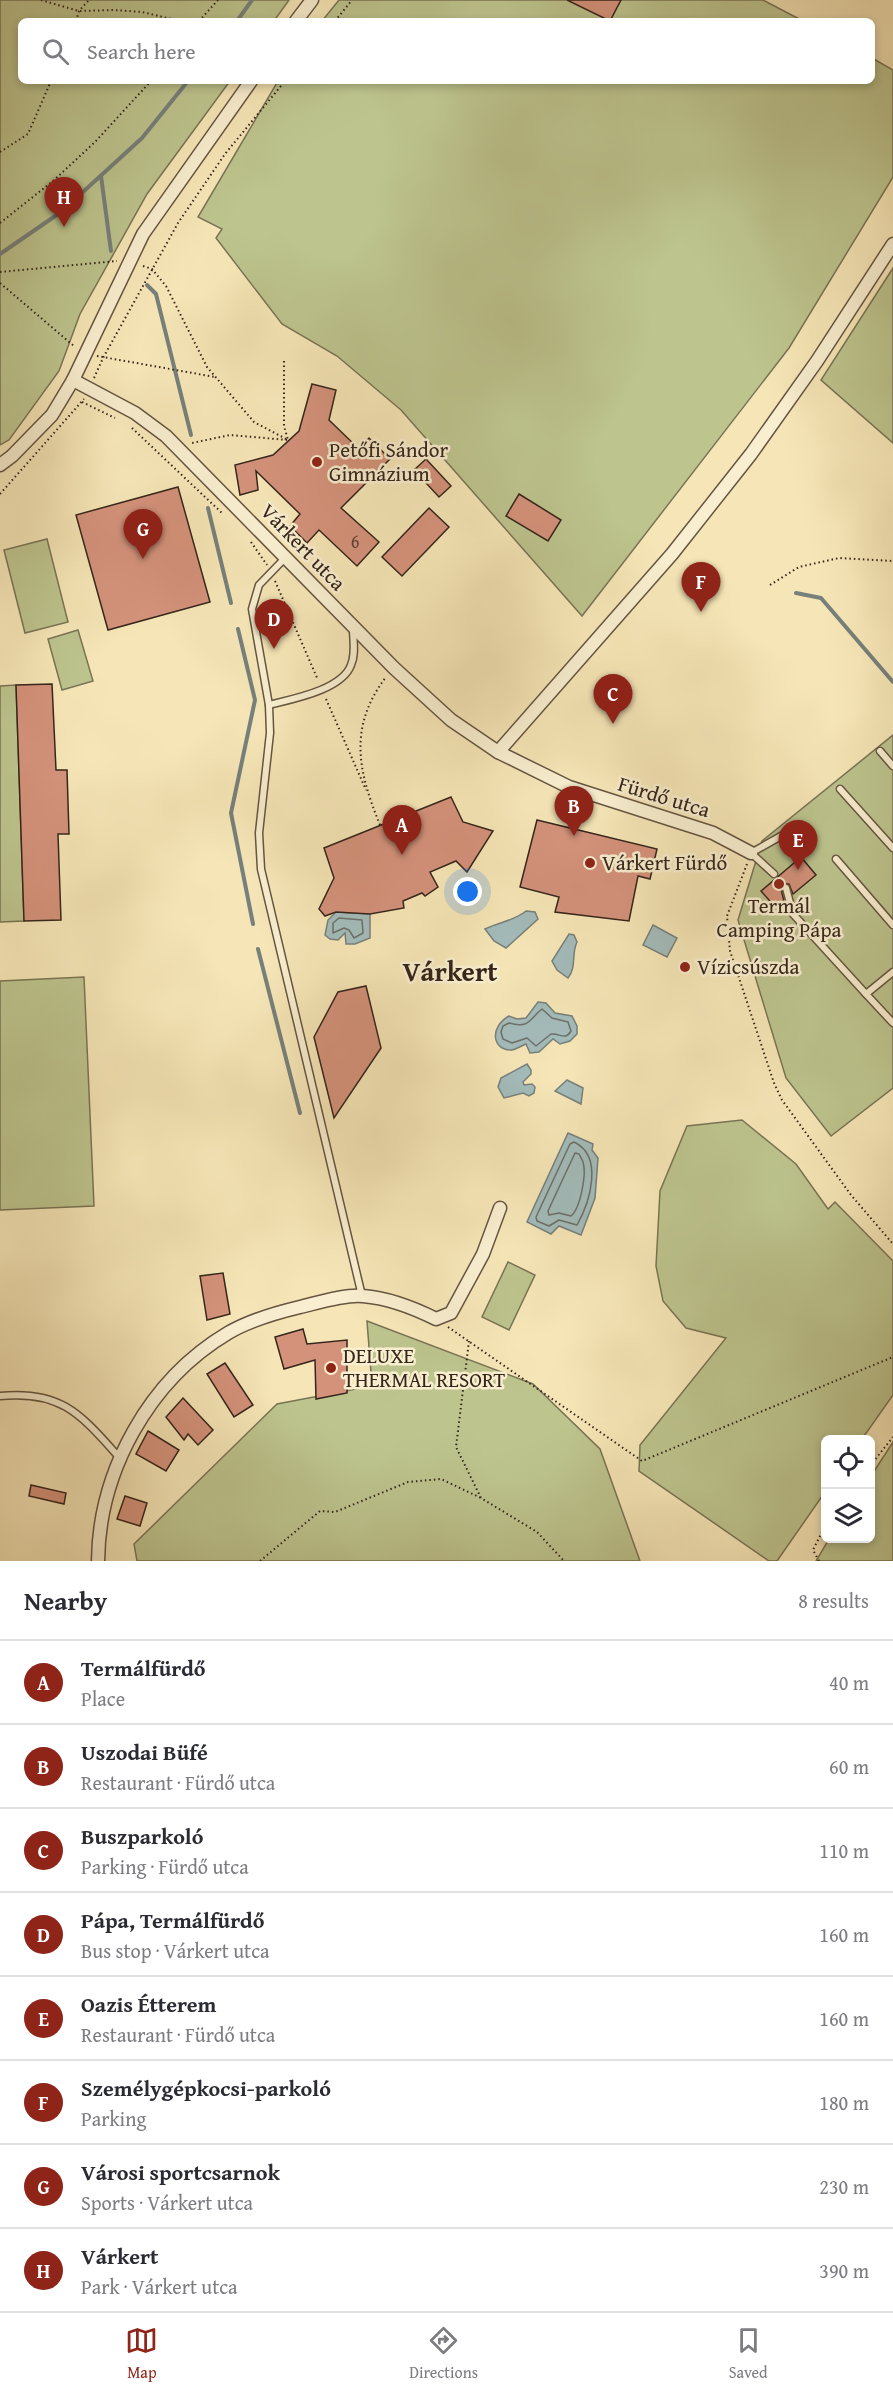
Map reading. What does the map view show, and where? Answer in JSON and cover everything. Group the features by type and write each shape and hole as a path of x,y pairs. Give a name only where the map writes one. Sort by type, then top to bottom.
{"street":[{"path":"298,18 312,0"},
{"path":"0,465 12,456 52,415 73,380 143,234 249,84"},
{"path":"498,752 672,554 751,454 817,361 893,244"},
{"name":"Várkert utca","path":"73,380 135,413 166,436 394,668 451,720 498,752"},
{"name":"Fürdő utca","path":"498,752 569,787 713,833 751,853"},
{"path":"98,1561 98,1539 107,1493 120,1457 140,1420 166,1386 196,1355 228,1333 269,1315 316,1303 362,1296 411,1307 436,1319 452,1313 483,1254 500,1209"}],"lane":[{"path":"286,556 258,585 252,609 269,705 270,733 259,833 261,868 362,1296"},
{"path":"269,705 322,690 345,675 351,665 354,651 353,625"},
{"path":"880,751 893,766"},
{"path":"840,789 893,848"},
{"path":"774,874 751,853 797,827"},
{"path":"836,859 893,925"},
{"path":"786,888 793,914 893,1023"},
{"path":"866,994 893,972"},
{"path":"0,1396 24,1394 63,1404 85,1419 120,1457"}],"path":[{"path":"40,0 79,12 114,10 142,12 167,18"},
{"path":"77,18 89,0"},
{"path":"202,18 218,0"},
{"path":"337,18 352,0"},
{"path":"0,152 28,134 50,84"},
{"path":"0,223 62,174 148,84"},
{"path":"0,494 82,402 103,358 178,223 225,154 283,84"},
{"path":"0,272 110,261 129,261 152,269 166,286 207,367 254,422 288,440"},
{"path":"284,361 284,426 288,440"},
{"path":"171,370 216,378"},
{"path":"82,402 119,420"},
{"path":"128,425 226,517"},
{"path":"177,447 230,435 288,440"},
{"path":"249,539 271,570 380,825"},
{"path":"770,585 799,567 839,558 893,561"},
{"path":"366,790 360,737 375,691 394,668"},
{"path":"751,853 727,916 730,951 774,1083 782,1100 851,1195 893,1244"},
{"path":"436,1319 642,1461 893,1357"},
{"path":"469,1341 456,1447 481,1498"},
{"path":"875,1460 893,1437"},
{"path":"260,1561 320,1511 335,1512 408,1482 441,1479 481,1498 537,1532 564,1561"},
{"path":"819,1561 813,1550 821,1533"}],"green space":[{"path":"0,0 289,0 276,18 18,18 18,84 228,84 147,194 80,314 59,371 9,440 0,445"},
{"path":"339,0 763,0 797,18 324,18"},
{"path":"875,60 893,70 893,177 789,348 582,616 401,410 337,356 282,324 216,238 222,229 198,217 276,84 875,84"},
{"path":"893,268 893,443 821,380"},
{"path":"47,539 68,622 25,633 4,550"},
{"path":"78,630 93,681 62,690 48,639"},
{"path":"16,685 24,921 0,922 0,686"},
{"path":"893,735 893,1088 831,1136 786,1078 738,920 762,841"},
{"path":"84,977 94,1206 0,1210 0,981"},
{"path":"742,1120 796,1164 828,1209 835,1202 893,1261 893,1395 865,1435 821,1435 821,1498 777,1561 769,1561 639,1471 640,1445 726,1338 686,1328 663,1301 656,1266 660,1191 687,1126"},
{"path":"508,1262 535,1275 509,1330 482,1317"},
{"path":"367,1321 533,1384 600,1449 640,1561 137,1561 134,1544 277,1404 372,1386"},
{"path":"893,1442 893,1561 816,1561 827,1543 875,1543 875,1470"}],"water":[{"path":"526,911 535,912 538,919 506,948 494,941 485,929 516,917"},
{"path":"336,912 370,914 370,938 355,944 346,944 345,933 338,940 330,939 325,935 328,920"},
{"path":"653,925 677,938 667,957 643,945"},
{"path":"569,934 574,935 577,942 571,974 568,978 557,970 552,961"},
{"path":"538,1002 546,1003 555,1013 572,1016 577,1026 577,1034 570,1041 560,1044 553,1039 539,1052 530,1053 526,1044 512,1050 500,1047 496,1038 498,1026 509,1016 517,1019 526,1018"},
{"path":"527,1064 531,1074 523,1082 524,1085 532,1084 535,1087 534,1093 529,1096 523,1093 504,1098 498,1087 501,1078"},
{"path":"567,1080 583,1088 581,1104 555,1091"},
{"path":"568,1133 593,1144 592,1150 598,1158 595,1198 581,1235 559,1226 551,1234 527,1222"}],"building":[{"path":"567,0 621,0 612,18 604,18"},
{"name":"Petőfi Sándor Gimnázium","path":"312,384 336,390 329,420 359,449 369,438 390,459 341,508 379,542 357,566 319,530 307,543 290,526 300,514 256,471 258,490 240,495 235,465 273,455 299,431"},
{"path":"426,459 451,486 439,497 414,470"},
{"path":"178,487 210,602 108,630 76,515"},
{"path":"519,494 561,520 548,541 506,516"},
{"path":"429,508 449,527 402,576 382,557"},
{"path":"52,684 56,770 67,770 69,834 58,834 61,920 24,921 16,685"},
{"path":"451,797 463,822 493,831 467,872 456,861 430,872 438,887 425,896 422,893 403,901 404,908 370,914 336,912 325,916 319,909 334,878 324,848"},
{"name":"Várkert Fürdő","path":"537,820 657,849 650,879 638,876 629,921 555,912 559,897 520,887"},
{"name":"Termál Camping Pápa","path":"801,857 816,875 793,894 789,884 783,884 781,889 784,901 776,908 761,891"},
{"path":"366,986 381,1048 334,1118 314,1037 338,992"},
{"path":"223,1273 230,1314 207,1320 200,1276"},
{"name":"DELUXE THERMAL RESORT","path":"303,1329 307,1344 347,1340 347,1393 316,1399 315,1360 284,1369 275,1337"},
{"path":"225,1363 253,1405 234,1417 207,1374"},
{"path":"183,1398 213,1430 198,1445 188,1434 184,1440 166,1417"},
{"path":"148,1431 179,1450 166,1471 136,1454"},
{"path":"31,1485 66,1493 64,1504 29,1496"},
{"path":"125,1496 147,1503 140,1526 117,1519"}],"waterway":[{"path":"239,18 252,0"},
{"path":"0,254 61,212 142,138 186,84"},
{"path":"101,176 111,251"},
{"path":"147,285 156,294 191,435"},
{"path":"208,508 231,603"},
{"path":"796,593 821,598 893,682"},
{"path":"238,629 255,700 231,813 253,924"},
{"path":"258,949 300,1113"}],"place":[{"name":"Várkert","path":"64,227"},
{"name":"Petőfi Sándor Gimnázium","path":"317,462"},
{"name":"Városi sportcsarnok","path":"143,559"},
{"name":"Személygépkocsi-parkoló","path":"701,612"},
{"name":"Pápa, Termálfürdő","path":"274,649"},
{"name":"Buszparkoló","path":"613,724"},
{"name":"Uszodai Büfé","path":"574,836"},
{"name":"Termálfürdő","path":"402,855"},
{"name":"Várkert Fürdő","path":"590,863"},
{"name":"Oazis Étterem","path":"798,870"},
{"name":"Termál Camping Pápa","path":"779,884"},
{"name":"Vízicsúszda","path":"685,967"},
{"name":"DELUXE THERMAL RESORT","path":"331,1368"}],"district":[{"name":"Várkert","path":"450,972"}]}
